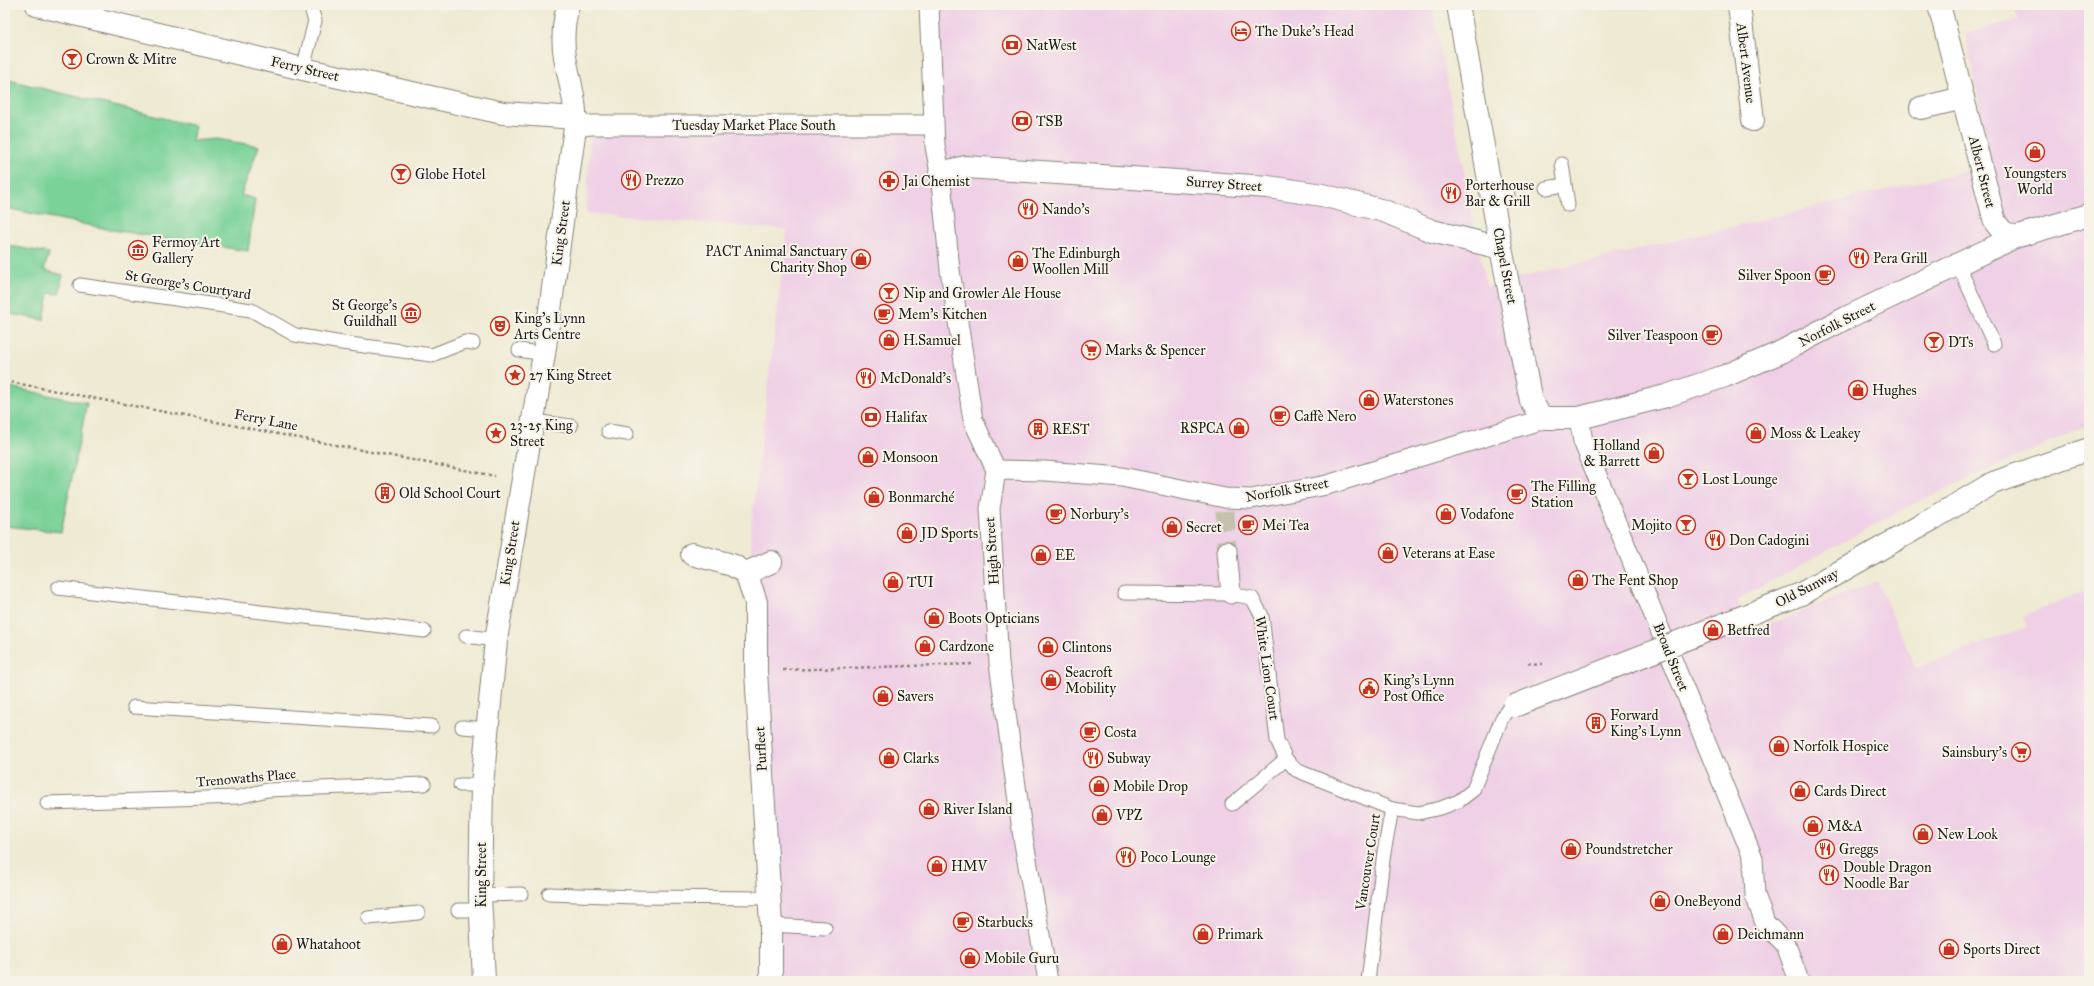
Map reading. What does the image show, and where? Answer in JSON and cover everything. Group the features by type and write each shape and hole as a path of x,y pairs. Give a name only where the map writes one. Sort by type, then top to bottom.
{"street":[{"name":"Ferry Street","path":"37,5 303,68 503,113 576,122"},
{"name":"King Street","path":"484,981 480,902 482,785 496,640 544,354 576,122 564,56 563,37 568,5"},
{"path":"929,5 935,146 940,173 950,270 973,420 996,470"},
{"name":"Chapel Street","path":"1458,5 1500,196 1501,248 1531,401 1540,415 1547,418"},
{"name":"Albert Avenue","path":"1739,5 1753,120"},
{"name":"Albert Street","path":"1939,5 1995,222 2003,232 2015,237"},
{"path":"1922,108 1963,98"},
{"name":"Tuesday Market Place South","path":"576,122 591,125 934,125"},
{"name":"Surrey Street","path":"940,173 966,167 1268,187 1322,195 1384,211 1432,232 1501,248"},
{"name":"Norfolk Street","path":"1579,418 1666,396 1725,376 1779,353 1846,318 2015,237 2089,215"},
{"path":"1547,418 1579,418"},
{"name":"Norfolk Street","path":"996,470 1046,471 1122,478 1225,504 1327,485 1547,418"},
{"name":"Broad Street","path":"1579,418 1583,441 1753,858 1755,895 1765,923 1786,945 1799,981"},
{"name":"Old Sunway","path":"1514,706 1801,594 1993,483 2089,451"},
{"name":"High Street","path":"996,470 990,509 999,663 1023,837 1048,981"},
{"path":"1226,551 1231,594"},
{"path":"692,554 732,565 746,574 771,562"},
{"name":"Purfleet","path":"746,574 756,602 756,671 770,898 771,981"}],"lane":[{"path":"303,68 315,21 310,5"},
{"path":"1562,164 1568,205"},
{"path":"1546,188 1565,185"},
{"path":"1958,264 1994,344"},
{"name":"St George's Courtyard","path":"80,285 251,310 295,335 342,342 432,355 465,342 473,343"},
{"path":"519,350 544,354"},
{"path":"533,421 571,426"},
{"path":"608,431 627,434"},
{"path":"58,588 424,631"},
{"name":"White Lion Court","path":"1124,593 1231,594 1252,598 1262,616 1277,740 1286,759 1296,770 1392,809"},
{"path":"466,636 496,640"},
{"name":"Vancouver Court","path":"1368,981 1384,852 1392,809 1418,813 1441,808 1459,801 1473,790 1502,718 1508,709 1514,706"},
{"path":"134,707 432,726"},
{"path":"462,727 488,729"},
{"path":"1232,804 1286,759"},
{"name":"Trenowaths Place","path":"47,803 239,797 267,790 424,784"},
{"path":"460,785 482,785"},
{"path":"458,910 480,902 521,894"},
{"path":"549,894 636,897 770,898"},
{"path":"368,918 418,913"},
{"path":"771,925 825,928"}],"path":[{"name":"Ferry Lane","path":"5,381 522,482"},
{"path":"756,671 999,663"}],"shaded area":[{"path":"929,5 1432,5 1486,286 1982,167 1984,125 1965,33 2018,20 2014,5 2089,5 2089,424 1911,505 1737,600 1750,632 1877,581 1916,668 2027,627 2023,616 2089,589 2089,981 775,981 765,684 750,535 787,230 586,213 591,125 934,125"}],"green space":[{"path":"5,79 195,126 192,141 216,139 259,146 241,195 255,199 248,251 112,230 5,208"},
{"path":"5,245 49,253 44,270 63,275 59,294 49,293 44,320 5,313"},
{"path":"5,386 87,403 61,532 5,526"}],"tunnel":[{"path":"1225,511 1227,551"}],"place":[{"name":"The Duke's Head","path":"1241,31"},
{"name":"NatWest","path":"1012,45"},
{"name":"Crown & Mitre","path":"72,59"},
{"name":"TSB","path":"1022,121"},
{"name":"Youngsters World","path":"2035,152"},
{"name":"Globe Hotel","path":"401,174"},
{"name":"Prezzo","path":"631,180"},
{"name":"Jai Chemist","path":"889,181"},
{"name":"Porterhouse Bar & Grill","path":"1451,193"},
{"name":"Nando's","path":"1028,209"},
{"name":"Fermoy Art Gallery","path":"138,250"},
{"name":"Pera Grill","path":"1859,258"},
{"name":"PACT Animal Sanctuary Charity Shop","path":"861,259"},
{"name":"The Edinburgh Woollen Mill","path":"1018,261"},
{"name":"Silver Spoon","path":"1825,275"},
{"name":"Nip and Growler Ale House","path":"889,293"},
{"name":"St George's Guildhall","path":"411,313"},
{"name":"Mem's Kitchen","path":"884,314"},
{"name":"King's Lynn Arts Centre","path":"500,326"},
{"name":"Silver Teaspoon","path":"1712,335"},
{"name":"H.Samuel","path":"889,340"},
{"name":"DTs","path":"1934,342"},
{"name":"Marks & Spencer","path":"1091,350"},
{"name":"27 King Street","path":"515,375"},
{"name":"McDonald's","path":"866,378"},
{"name":"Hughes","path":"1858,390"},
{"name":"Waterstones","path":"1369,400"},
{"name":"Caffè Nero","path":"1280,416"},
{"name":"Halifax","path":"871,417"},
{"name":"RSPCA","path":"1239,428"},
{"name":"REST","path":"1038,429"},
{"name":"23-25 King Street","path":"496,433"},
{"name":"Moss & Leakey","path":"1756,433"},
{"name":"Holland & Barrett","path":"1654,453"},
{"name":"Monsoon","path":"868,457"},
{"name":"Lost Lounge","path":"1688,479"},
{"name":"Old School Court","path":"385,493"},
{"name":"The Filling Station","path":"1517,494"},
{"name":"Bonmarché","path":"874,497"},
{"name":"Norbury's","path":"1056,514"},
{"name":"Vodafone","path":"1446,514"},
{"name":"Mei Tea","path":"1248,525"},
{"name":"Mojito","path":"1686,525"},
{"name":"Secret","path":"1172,527"},
{"name":"JD Sports","path":"907,533"},
{"name":"Don Cadogini","path":"1715,540"},
{"name":"Veterans at Ease","path":"1388,553"},
{"name":"EE","path":"1041,555"},
{"name":"The Fent Shop","path":"1578,580"},
{"name":"TUI","path":"893,582"},
{"name":"Boots Opticians","path":"934,618"},
{"name":"Betfred","path":"1713,630"},
{"name":"Cardzone","path":"925,646"},
{"name":"Clintons","path":"1048,647"},
{"name":"Seacroft Mobility","path":"1051,680"},
{"name":"King's Lynn Post Office","path":"1369,688"},
{"name":"Savers","path":"883,696"},
{"name":"Forward King's Lynn","path":"1596,723"},
{"name":"Costa","path":"1090,732"},
{"name":"Norfolk Hospice","path":"1779,746"},
{"name":"Sainsbury's","path":"2021,752"},
{"name":"Clarks","path":"889,758"},
{"name":"Subway","path":"1093,758"},
{"name":"Mobile Drop","path":"1099,786"},
{"name":"Cards Direct","path":"1800,791"},
{"name":"River Island","path":"929,809"},
{"name":"VPZ","path":"1102,815"},
{"name":"M&A","path":"1813,826"},
{"name":"New Look","path":"1923,834"},
{"name":"Poundstretcher","path":"1571,849"},
{"name":"Greggs","path":"1825,849"},
{"name":"Poco Lounge","path":"1126,857"},
{"name":"HMV","path":"937,866"},
{"name":"Double Dragon Noodle Bar","path":"1829,875"},
{"name":"OneBeyond","path":"1660,901"},
{"name":"Starbucks","path":"963,922"},
{"name":"Primark","path":"1203,934"},
{"name":"Deichmann","path":"1723,934"},
{"name":"Whatahoot","path":"282,944"},
{"name":"Sports Direct","path":"1949,949"},
{"name":"Mobile Guru","path":"970,958"}]}
